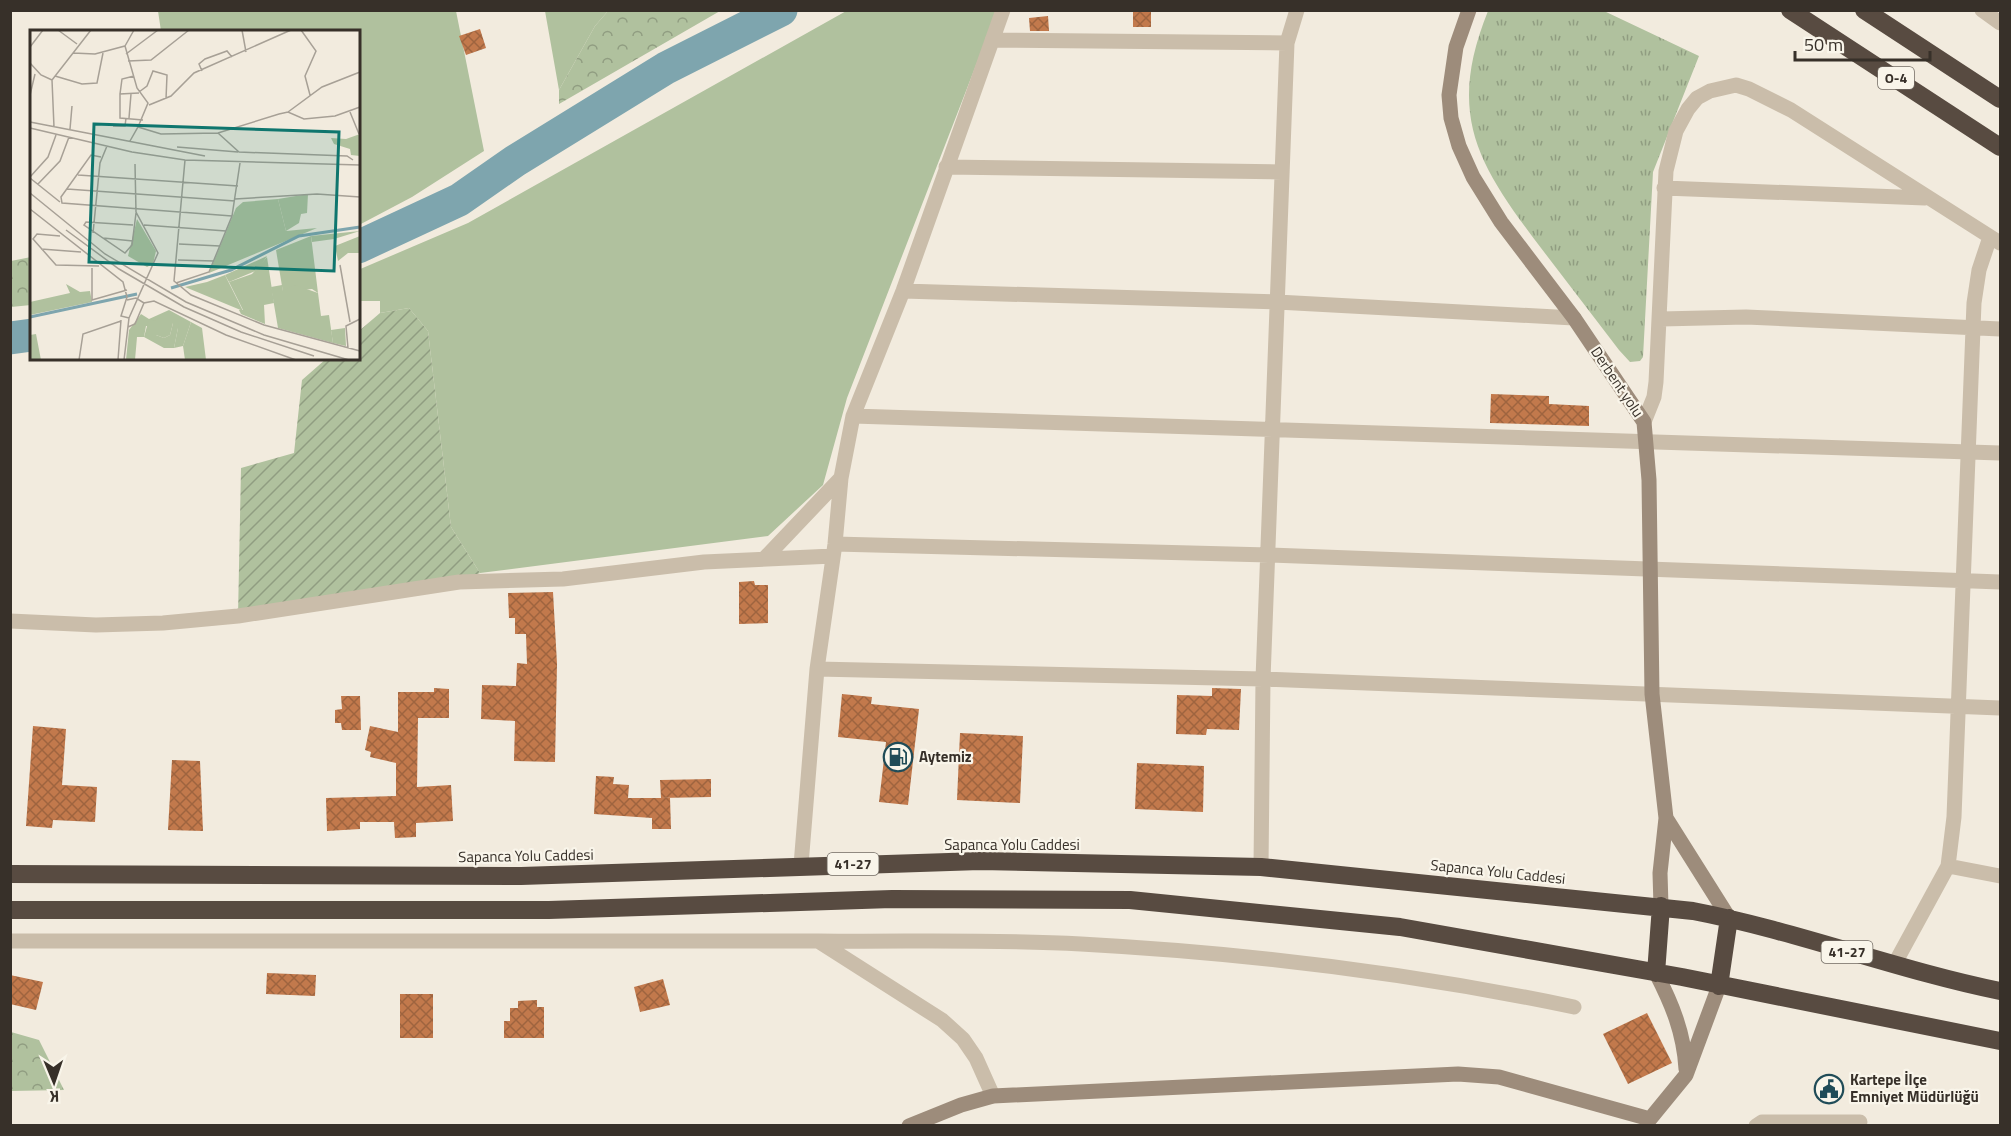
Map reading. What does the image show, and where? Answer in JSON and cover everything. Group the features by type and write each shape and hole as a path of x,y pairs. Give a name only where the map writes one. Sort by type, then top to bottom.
{"highway":[{"name":"O-4","path":"1790,10 2001,147"},
{"name":"O-4","path":"1864,10 2001,99"},
{"name":"Sapanca Yolu Caddesi","path":"10,874 521,876 801,865 980,861 1261,867 1661,906 1729,918 1894,965 2001,991"},
{"path":"10,910 549,910 892,899 1130,900 1400,927 1656,973 2001,1041"},
{"path":"1656,973 1661,906"},
{"path":"1719,986 1729,918"}],"street":[{"path":"801,865 817,669 834,550 841,478 853,416 903,291 1003,10"},
{"path":"1261,867 1263,679 1287,43 1297,10"},
{"path":"1982,10 2001,23"},
{"name":"Derbent yolu","path":"1466,18 1451,70 1449,95 1459,146 1473,177 1501,222 1574,318 1644,422 1652,694 1666,818"},
{"path":"992,40 1287,43"},
{"path":"1644,422 1654,397 1661,319 1664,189 1676,131 1697,98 1710,91 1736,86 1749,89 1791,110 1995,240 1979,270 1972,328 1954,817 1948,866 1894,965"},
{"path":"946,167 1282,172"},
{"path":"1664,189 1926,198"},
{"path":"903,291 1277,302 1574,318"},
{"path":"1661,319 1746,316 2001,329"},
{"path":"853,416 2001,453"},
{"path":"764,559 841,478"},
{"path":"10,621 96,625 163,623 238,616 459,582 564,579 704,562 764,559 834,550 1269,555 2001,582"},
{"path":"817,669 1263,679 2001,708"},
{"path":"1661,906 1660,873 1666,818"},
{"path":"1666,818 1729,918"},
{"path":"1948,866 2001,876"},
{"path":"10,941 818,941 1080,944 1366,969 1464,984 1574,1007"},
{"path":"818,941 942,1020 963,1039 976,1058 993,1096"},
{"path":"1656,973 1678,1022 1685,1046 1686,1075"},
{"path":"909,1125 961,1105 993,1096 1458,1074 1499,1077 1648,1122 1686,1075 1719,986"},
{"path":"1756,1125 1762,1122 1860,1122"}],"green space":[{"path":"848,10 997,11 847,398 823,485 768,536 480,573 451,527 428,331 409,308 380,313 380,301 360,301 360,269 468,223"},
{"path":"158,11 456,11 484,151 412,197 360,224 360,30 161,30"},
{"path":"545,11 608,11 595,26 559,90"},
{"path":"608,11 720,11 559,104 559,90 595,26"},
{"path":"1488,11 1604,11 1699,56 1653,172 1643,357 1640,361 1630,362 1619,350 1519,218 1485,164 1475,137 1470,110 1470,80 1476,48"},
{"path":"30,257 30,305 11,307 11,261"},
{"path":"409,308 428,331 451,527 480,573 459,582 238,616 241,468 294,453 302,380 325,360 360,360 360,330 380,313"},
{"path":"11,1032 39,1040 64,1090 11,1091"}],"building":[{"path":"1133,10 1151,10 1151,27 1133,27"},
{"path":"1048,16 1049,31 1030,31 1029,18"},
{"path":"480,29 486,48 466,55 459,36"},
{"path":"1491,394 1549,396 1549,404 1589,406 1589,426 1490,423"},
{"path":"754,581 755,585 768,585 768,623 739,624 739,582"},
{"path":"553,592 557,664 555,762 514,761 515,721 481,719 482,685 516,686 517,663 527,664 526,634 515,634 515,618 509,618 508,593"},
{"path":"434,688 449,689 449,718 418,718 417,787 451,785 453,821 416,823 416,837 395,838 394,822 360,822 360,829 327,831 326,798 396,796 396,763 370,757 371,752 365,750 370,726 398,732 398,692 434,692"},
{"path":"1212,688 1241,689 1239,730 1207,729 1206,735 1176,734 1177,695 1212,696"},
{"path":"842,694 872,697 871,704 919,709 908,805 879,802 886,742 838,737"},
{"path":"341,696 360,696 361,730 342,730 341,723 335,723 335,710 342,709"},
{"path":"33,726 66,729 62,785 97,787 95,822 53,820 52,828 26,826"},
{"path":"960,733 1023,736 1020,803 957,800"},
{"path":"172,760 200,761 203,831 168,830"},
{"path":"1137,763 1204,766 1203,812 1135,809"},
{"path":"596,776 614,777 613,784 629,785 628,798 670,798 671,829 652,829 652,818 594,814"},
{"path":"711,779 711,797 661,798 660,780"},
{"path":"267,973 316,975 315,996 266,994"},
{"path":"10,975 43,982 36,1010 10,1004"},
{"path":"663,979 670,1005 640,1012 634,987"},
{"path":"400,994 433,994 433,1038 400,1038"},
{"path":"537,1000 537,1007 544,1007 544,1038 504,1038 504,1021 510,1021 510,1008 518,1008 518,1001"},
{"path":"1647,1013 1672,1063 1628,1084 1603,1034"}],"waterway":[{"path":"360,246 459,200 515,161 666,68 781,10"},
{"path":"10,338 30,335"}],"place":[{"name":"Aytemiz","path":"898,757"},
{"name":"Kartepe İlçe Emniyet Müdürlüğü","path":"1829,1089"}]}
